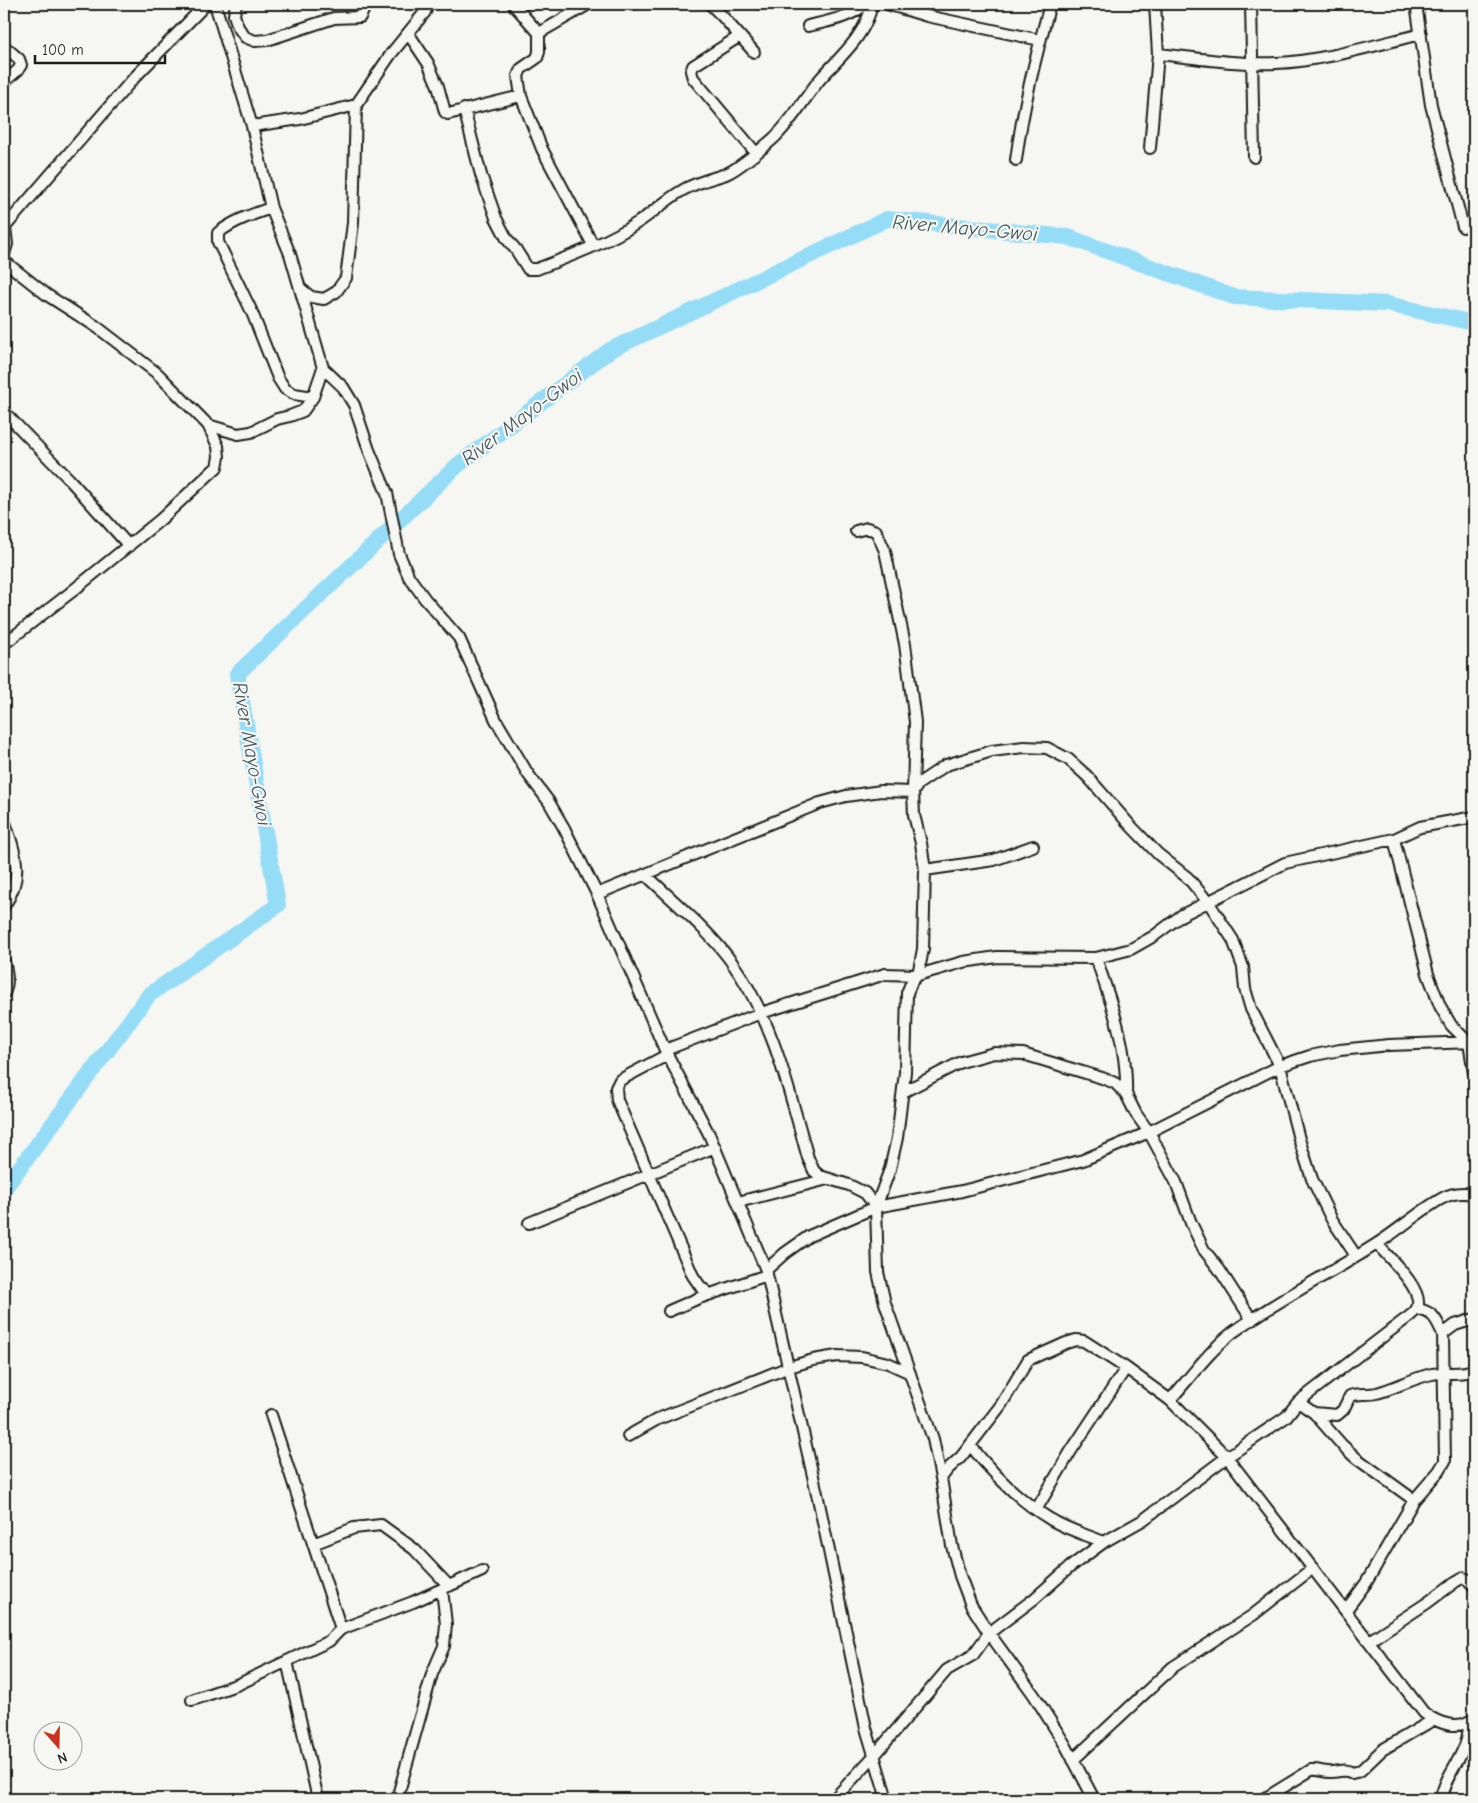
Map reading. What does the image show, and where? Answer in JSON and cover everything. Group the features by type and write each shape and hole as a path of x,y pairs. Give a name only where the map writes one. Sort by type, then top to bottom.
{"street":[{"path":"4,254 7,244 4,226 133,79 206,4"},
{"path":"215,4 252,126 271,208 290,254 323,368 343,387 354,405 369,450 387,493 399,554 410,577 425,599 460,638 496,720 528,774 549,802 598,894 666,1053 715,1147 767,1272 866,1728 887,1799"},
{"path":"236,4 234,15 238,27 245,37 255,41 267,40 334,18 360,17 363,11 361,4"},
{"path":"301,289 311,297 324,299 336,292 346,278 353,223 356,105 428,4"},
{"path":"512,4 539,33 536,58 521,69 518,76 521,96 542,148 593,245"},
{"path":"539,33 589,4"},
{"path":"710,4 754,52"},
{"path":"808,26 841,19 858,11 866,4"},
{"path":"464,109 471,142 496,218 507,239 528,269 536,269 593,245 636,224 682,190 698,182 731,171 756,153 775,137 803,104 816,84 848,50 860,34 872,4"},
{"path":"887,4 926,16 1040,40"},
{"path":"1016,160 1022,116 1050,4"},
{"path":"1150,148 1158,54 1155,4"},
{"path":"1251,4 1254,157"},
{"path":"1416,4 1431,105 1464,227"},
{"path":"408,33 428,63 438,86 445,112 448,114 521,96"},
{"path":"1158,54 1252,64 1280,63 1316,58 1421,34"},
{"path":"740,36 693,66 691,72 692,78 756,153"},
{"path":"4,46 19,59 21,65 4,82"},
{"path":"252,126 300,119 356,105"},
{"path":"271,208 249,215 223,229 218,233 218,242 251,310 278,378 286,390 294,394 313,397"},
{"path":"4,261 47,295 97,327 158,374 208,425 218,446 219,457 217,467 160,520 4,644"},
{"path":"208,425 238,434 251,432 277,419 303,410 313,397 323,368"},
{"path":"4,412 57,466 129,546"},
{"path":"856,531 867,528 876,532 885,551 905,644 915,722 914,815 925,870 924,949 918,975 912,981 907,993 905,1072 897,1138 890,1169 876,1207 878,1272 885,1303 928,1423 942,1478 952,1546 960,1576 971,1605 1034,1695 1073,1760 1090,1798"},
{"path":"913,792 918,784 946,765 992,751 1024,747 1047,748 1068,759 1087,776 1158,854 1188,878 1209,903 1234,940 1243,967 1245,988 1251,1009 1280,1066 1299,1139 1312,1178 1331,1218 1356,1256"},
{"path":"598,894 820,803 846,796 881,791 913,792"},
{"path":"710,1294 700,1286 693,1276 617,1100 616,1088 620,1080 628,1075 666,1053 761,1013 885,974 918,975 963,962 997,957 1096,958 1131,949 1154,936 1182,916 1286,863 1394,839 1420,827 1474,817"},
{"path":"4,820 17,860 16,880 4,906"},
{"path":"1394,839 1428,974 1440,1006 1451,1025 1472,1043 1474,1073"},
{"path":"925,870 994,860 1033,846"},
{"path":"645,874 718,945 751,991 775,1044 808,1158 814,1170 820,1176 849,1185 865,1193 876,1207"},
{"path":"1096,958 1113,1008 1126,1061 1126,1094"},
{"path":"4,962 7,972 4,993"},
{"path":"669,1312 767,1272 785,1253 809,1236 876,1207 962,1192 1083,1160 1148,1132 1280,1066 1310,1056 1340,1050 1389,1045 1472,1043"},
{"path":"903,1092 961,1062 994,1053 1023,1054 1114,1083 1126,1094 1176,1182 1190,1223 1204,1250 1219,1269 1252,1320"},
{"path":"529,1223 715,1147"},
{"path":"738,1202 829,1178"},
{"path":"1170,1400 1195,1373 1212,1350 1232,1333 1283,1299 1377,1244 1442,1198 1455,1193 1474,1194"},
{"path":"834,1799 874,1756 947,1670 973,1655 989,1633 1104,1542 1143,1520 1227,1457 1286,1417 1298,1402 1403,1322 1417,1309 1419,1299 1415,1288 1377,1244"},
{"path":"1346,1610 1366,1583 1414,1500 1439,1471 1445,1461 1444,1334 1429,1311 1417,1309"},
{"path":"1444,1334 1455,1325 1474,1319"},
{"path":"942,1478 949,1468 961,1457 1001,1405 1024,1365 1034,1356 1076,1340 1084,1341 1170,1400 1227,1457 1424,1713 1433,1720 1454,1726 1472,1720"},
{"path":"628,1436 658,1419 789,1367 813,1360 837,1356 862,1357 888,1363 910,1373"},
{"path":"1036,1510 1071,1451 1126,1368"},
{"path":"1314,1413 1337,1415 1343,1410 1350,1396 1375,1393 1412,1380 1444,1372 1468,1373 1474,1369"},
{"path":"1298,1402 1314,1413 1356,1458 1414,1500"},
{"path":"271,1415 341,1629"},
{"path":"970,1445 1007,1488 1036,1510 1051,1520 1104,1542"},
{"path":"313,1544 354,1528 381,1525 414,1549 445,1588 446,1624 444,1646 432,1674 397,1799"},
{"path":"1073,1760 1173,1667 1253,1615 1313,1568"},
{"path":"192,1700 239,1684 329,1641 341,1629 413,1602 482,1571"},
{"path":"1369,1640 1462,1578 1467,1579 1474,1586"},
{"path":"287,1661 318,1799"},
{"path":"1264,1799 1311,1770 1317,1769 1331,1773 1340,1770 1352,1773 1360,1771 1382,1750 1433,1720"},
{"path":"1441,1799 1451,1772 1463,1752 1472,1720"}],"waterway":[{"name":"River Mayo-Gwoi","path":"4,1189 149,995 278,905 237,674 458,465 610,350 887,219 1068,237 1234,297 1387,304 1469,322 1474,319"}]}
